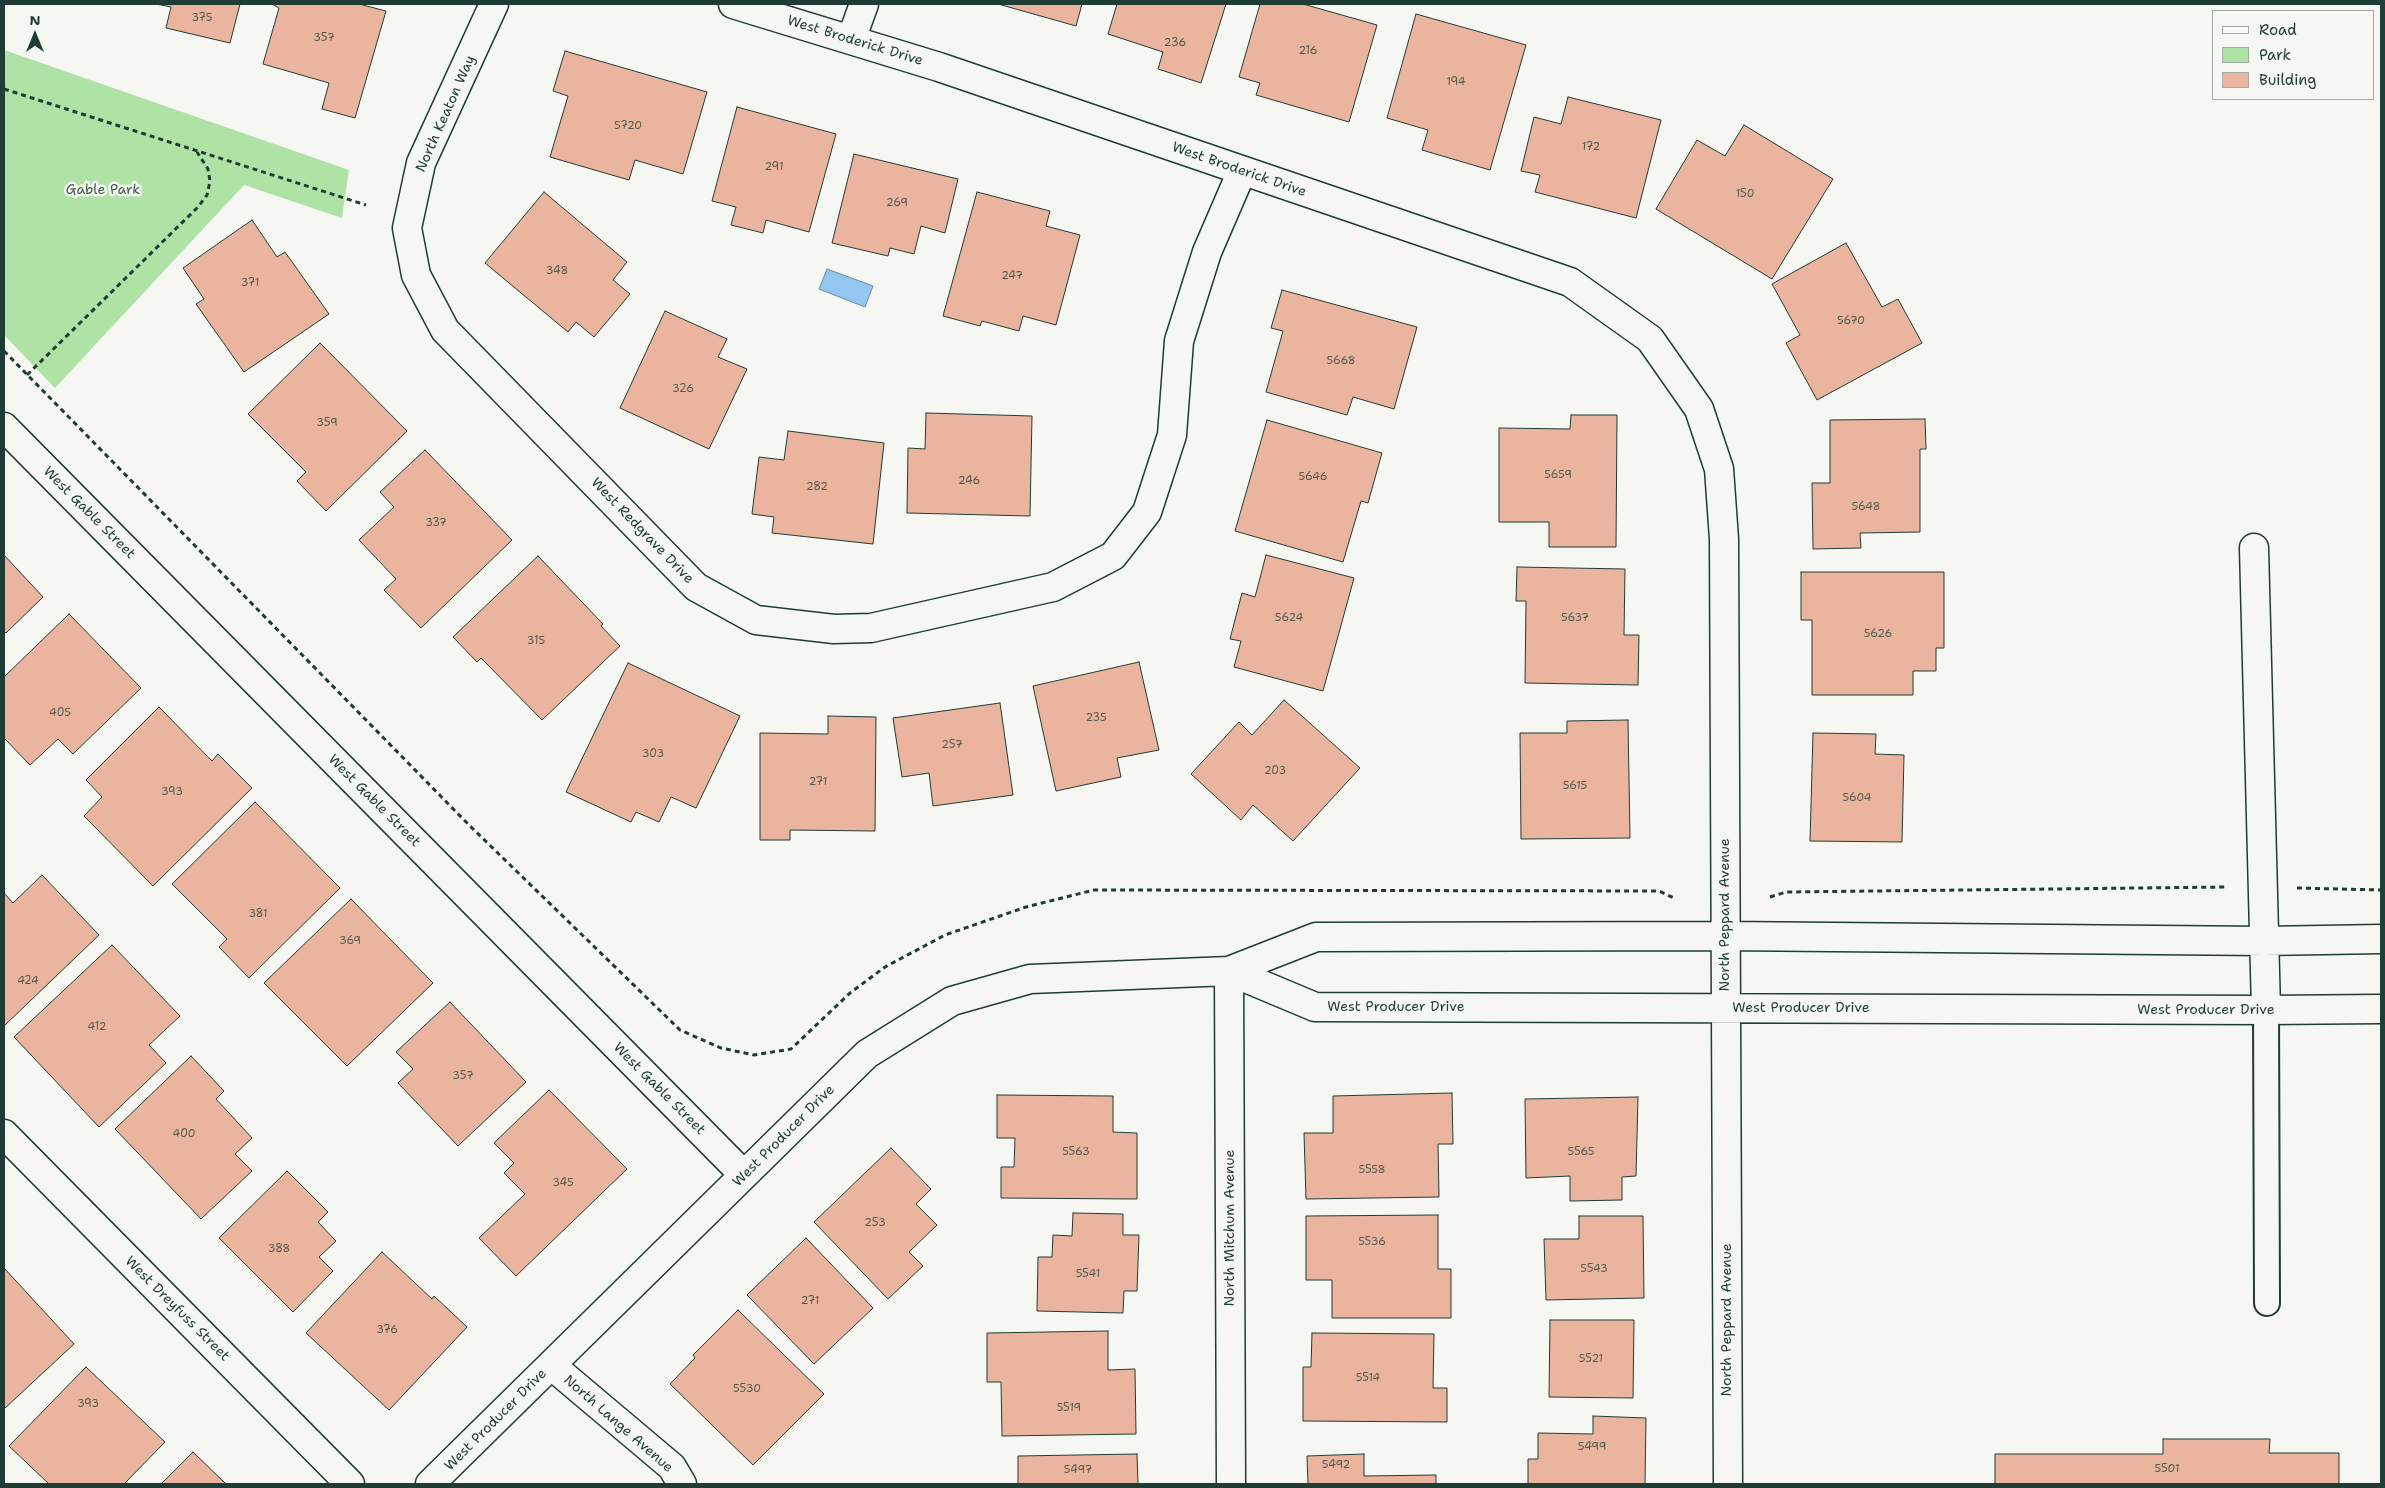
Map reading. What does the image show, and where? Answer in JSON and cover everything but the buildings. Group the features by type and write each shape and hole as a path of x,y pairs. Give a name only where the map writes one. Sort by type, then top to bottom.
{"street":[{"name":"North Keaton Way","path":"407,228 421,163 494,4"},
{"name":"West Broderick Drive","path":"733,4 939,67 1570,282 1650,339 1699,409"},
{"path":"851,40 864,4"},
{"name":"West Redgrave Drive","path":"407,228 416,275 445,330 696,587 756,620 834,629 870,628 1053,587 1113,556 1147,512 1172,435 1179,341 1207,252 1242,171"},
{"name":"North Peppard Avenue","path":"1699,409 1719,469 1724,539 1728,1484"},
{"name":"West Gable Street","path":"4,427 744,1175"},
{"path":"2254,548 2266,1010"},
{"name":"West Producer Drive","path":"430,1484 867,1054 952,1001 1030,979 1229,971 1316,937 1725,936 2264,941 2381,939"},
{"name":"West Producer Drive","path":"1229,971 1315,1007 2381,1009"},
{"name":"North Mitchum Avenue","path":"1229,971 1231,1484"},
{"name":"West Dreyfuss Street","path":"4,1134 350,1484"},
{"name":"North Lange Avenue","path":"551,1365 672,1467 682,1484"}],"lane":[{"path":"2266,1010 2267,1303"}],"path":[{"path":"4,89 366,205"},
{"path":"27,375 198,207 207,195 210,181 208,169 196,152"},
{"path":"4,351 469,825 553,907 680,1030 721,1048 754,1055 792,1049 857,988 885,967 945,935 1026,907 1094,890 1659,891 1678,899"},
{"path":"1770,897 1786,892 2262,887 2381,890"}],"green space":[{"name":"Gable Park","path":"4,50 349,170 342,218 244,185 55,388 4,335"}],"water":[{"path":"827,269 873,286 865,307 819,289"}]}
